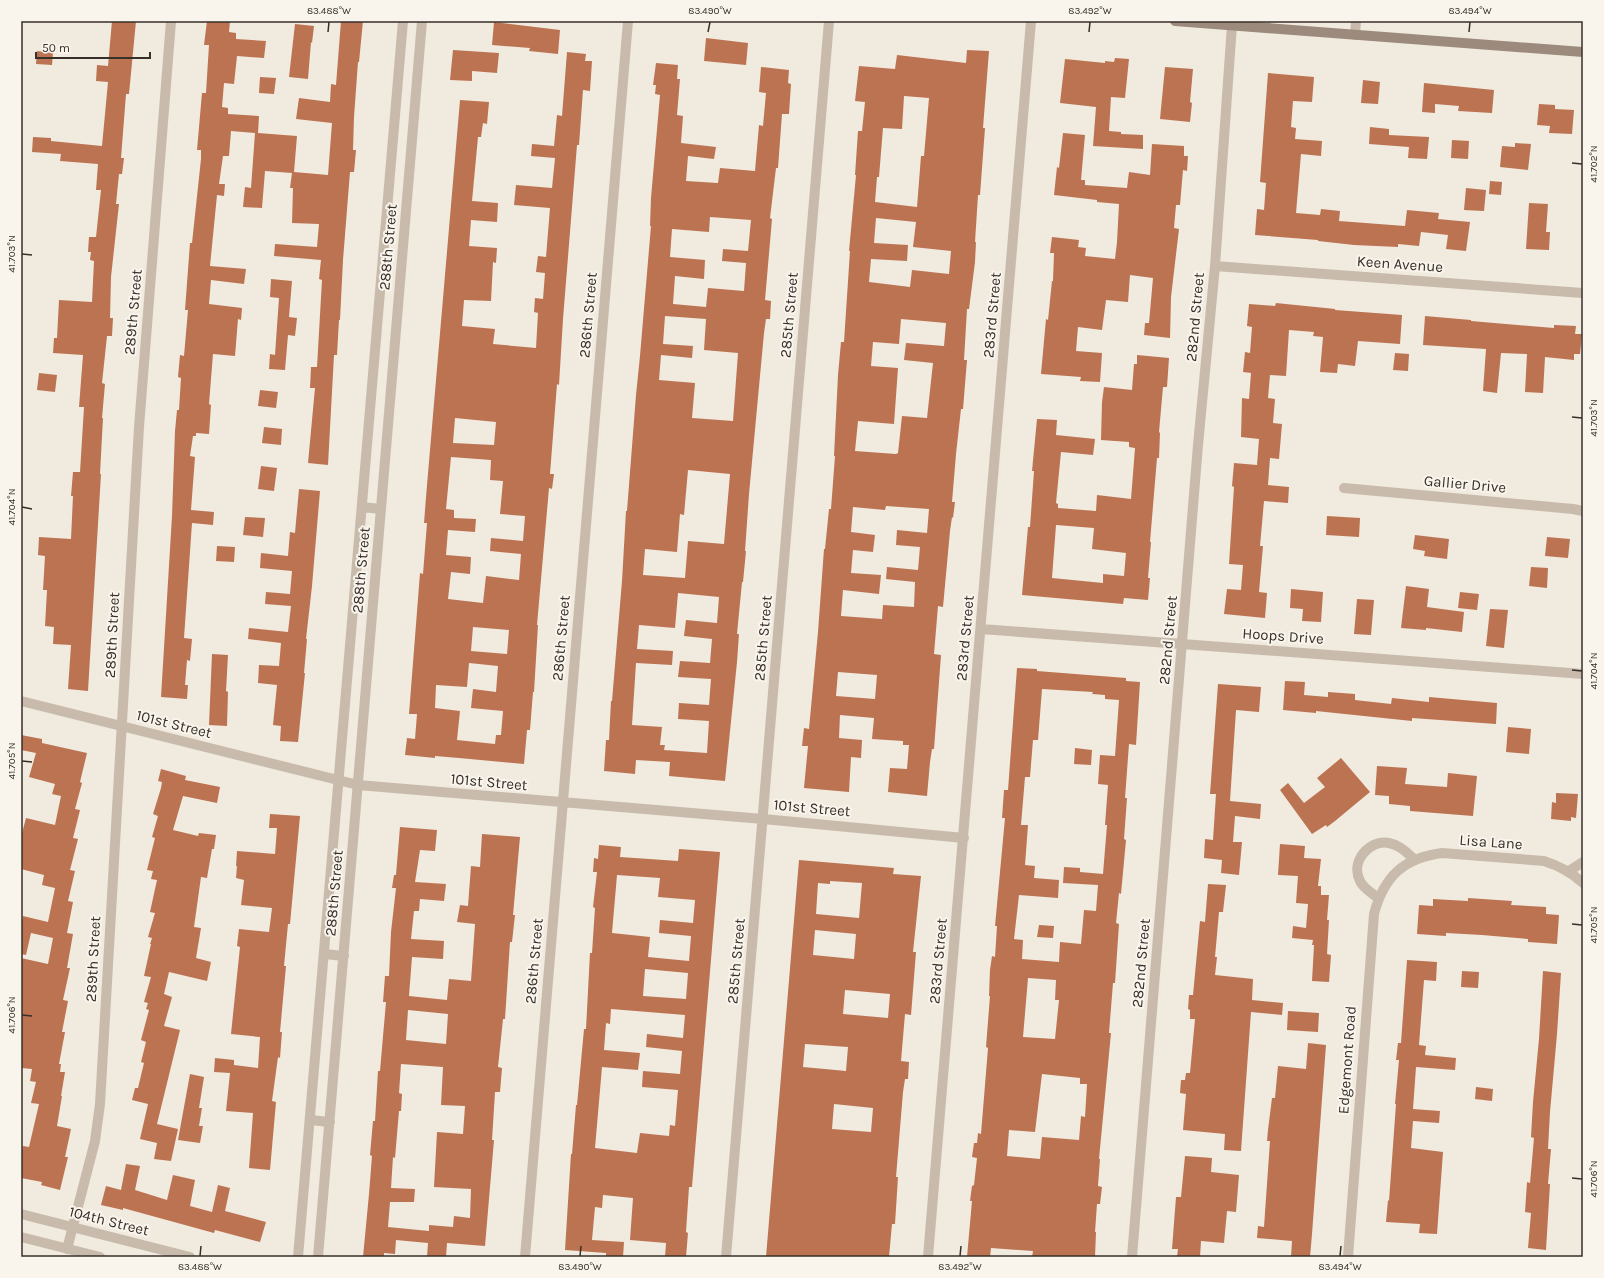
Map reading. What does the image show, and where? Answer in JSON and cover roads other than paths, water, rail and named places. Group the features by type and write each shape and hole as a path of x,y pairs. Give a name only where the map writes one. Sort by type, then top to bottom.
{"street":[{"name":"289th Street","path":"67,1249 95,1141 100,1104 139,427 171,21"},
{"name":"288th Street","path":"298,1257 403,21"},
{"name":"288th Street","path":"318,1257 422,21"},
{"name":"286th Street","path":"525,1257 628,21"},
{"name":"285th Street","path":"726,1257 829,21"},
{"name":"283rd Street","path":"928,1257 1031,21"},
{"path":"1175,21 1583,52"},
{"path":"1355,35 1356,21"},
{"name":"282nd Street","path":"1132,1257 1183,644 1197,453 1215,266 1232,25"},
{"name":"Keen Avenue","path":"1215,266 1583,293"},
{"name":"Gallier Drive","path":"1344,488 1583,511"},
{"path":"362,507 381,509"},
{"name":"Hoops Drive","path":"981,629 1583,674"},
{"name":"101st Street","path":"21,701 338,782 358,785 763,819 964,838"},
{"path":"1378,898 1360,881 1357,868 1363,853 1373,845 1382,842 1390,843 1400,847 1415,860"},
{"name":"Lisa Lane","path":"1396,872 1426,855 1442,853 1544,861 1560,866 1569,871 1583,883"},
{"path":"1569,871 1583,862"},
{"name":"Edgemont Road","path":"1348,1257 1374,914 1378,898 1386,883 1396,872"},
{"path":"324,954 344,956"},
{"path":"310,1120 330,1122"},
{"name":"104th Street","path":"21,1214 190,1257"},
{"path":"21,1237 100,1257"}]}
